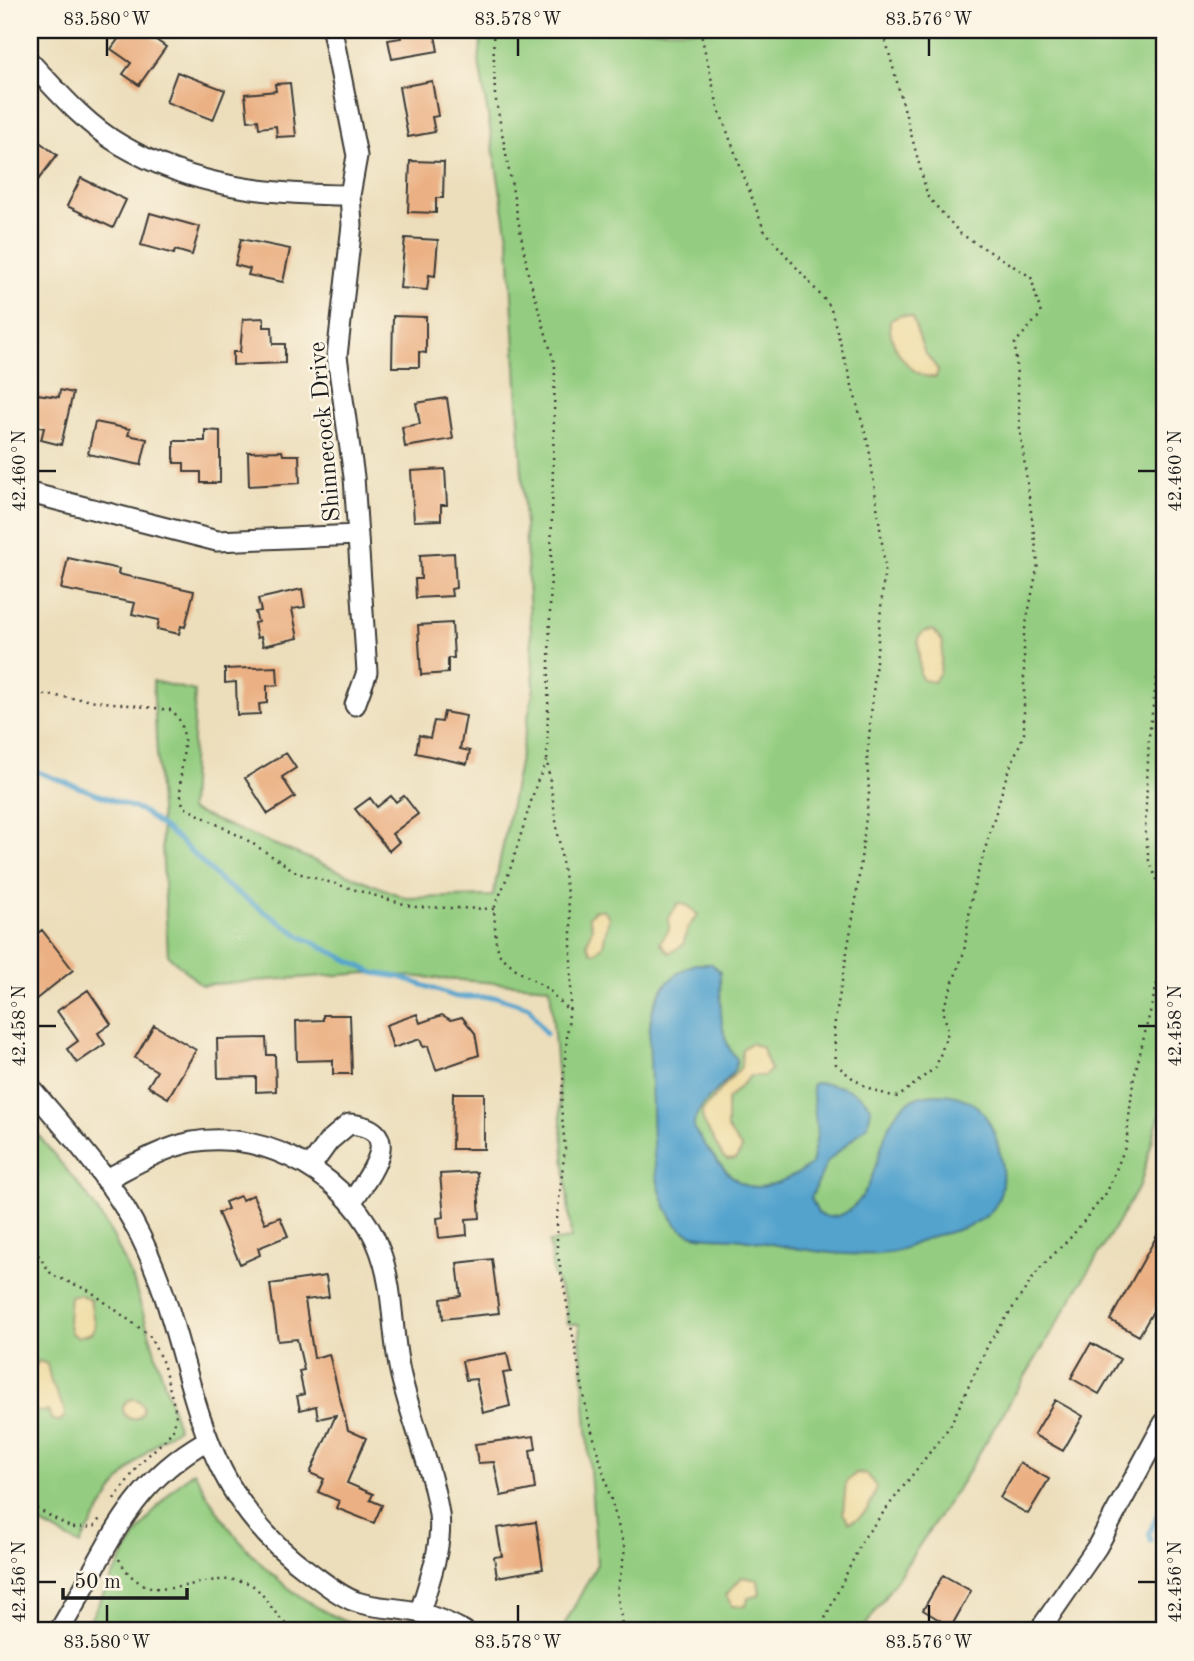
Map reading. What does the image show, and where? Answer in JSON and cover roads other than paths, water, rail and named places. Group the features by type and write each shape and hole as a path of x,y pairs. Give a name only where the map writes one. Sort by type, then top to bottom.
{"street":[{"name":"Shinnecock Drive","path":"332,30 358,156 350,195 352,226 337,356 354,477 359,535 366,672 355,705"},
{"path":"30,62 67,102 120,144 190,177 287,195 350,195"},
{"path":"30,493 217,541 359,535"},
{"path":"30,1087 105,1180 133,1222 156,1273 206,1441 220,1471 266,1536 307,1571 356,1602 420,1612 462,1631"},
{"path":"311,1166 329,1141 349,1124 363,1125 377,1137 382,1149 379,1163 351,1203"},
{"path":"105,1180 154,1156 192,1142 252,1144 311,1166 351,1203 367,1225 385,1267 400,1374 439,1515 438,1548 420,1612"},
{"path":"1039,1631 1097,1547 1164,1423"},
{"path":"59,1631 131,1504 152,1479 184,1453 206,1441"}],"lane":[{"path":"172,1631 173,1628 181,1631"}],"water":[{"path":"695,964 712,964 720,972 723,1029 737,1059 730,1076 700,1109 694,1129 716,1160 738,1181 752,1187 761,1187 789,1178 811,1165 817,1135 812,1086 814,1083 822,1083 838,1086 854,1092 867,1102 871,1109 868,1125 827,1162 811,1198 818,1213 827,1217 843,1214 858,1201 869,1184 889,1126 899,1110 915,1098 937,1094 951,1095 978,1108 995,1135 1003,1176 997,1203 990,1212 981,1220 955,1231 889,1253 871,1254 815,1251 734,1238 699,1236 690,1234 677,1225 667,1210 656,1175 650,1029 657,998 665,985"}],"waterway":[{"path":"30,769 142,811 178,839 223,883 302,937 374,973 400,977 456,997 497,997 529,1007 546,1034"},
{"path":"1151,1541 1149,1533 1164,1501"}]}
